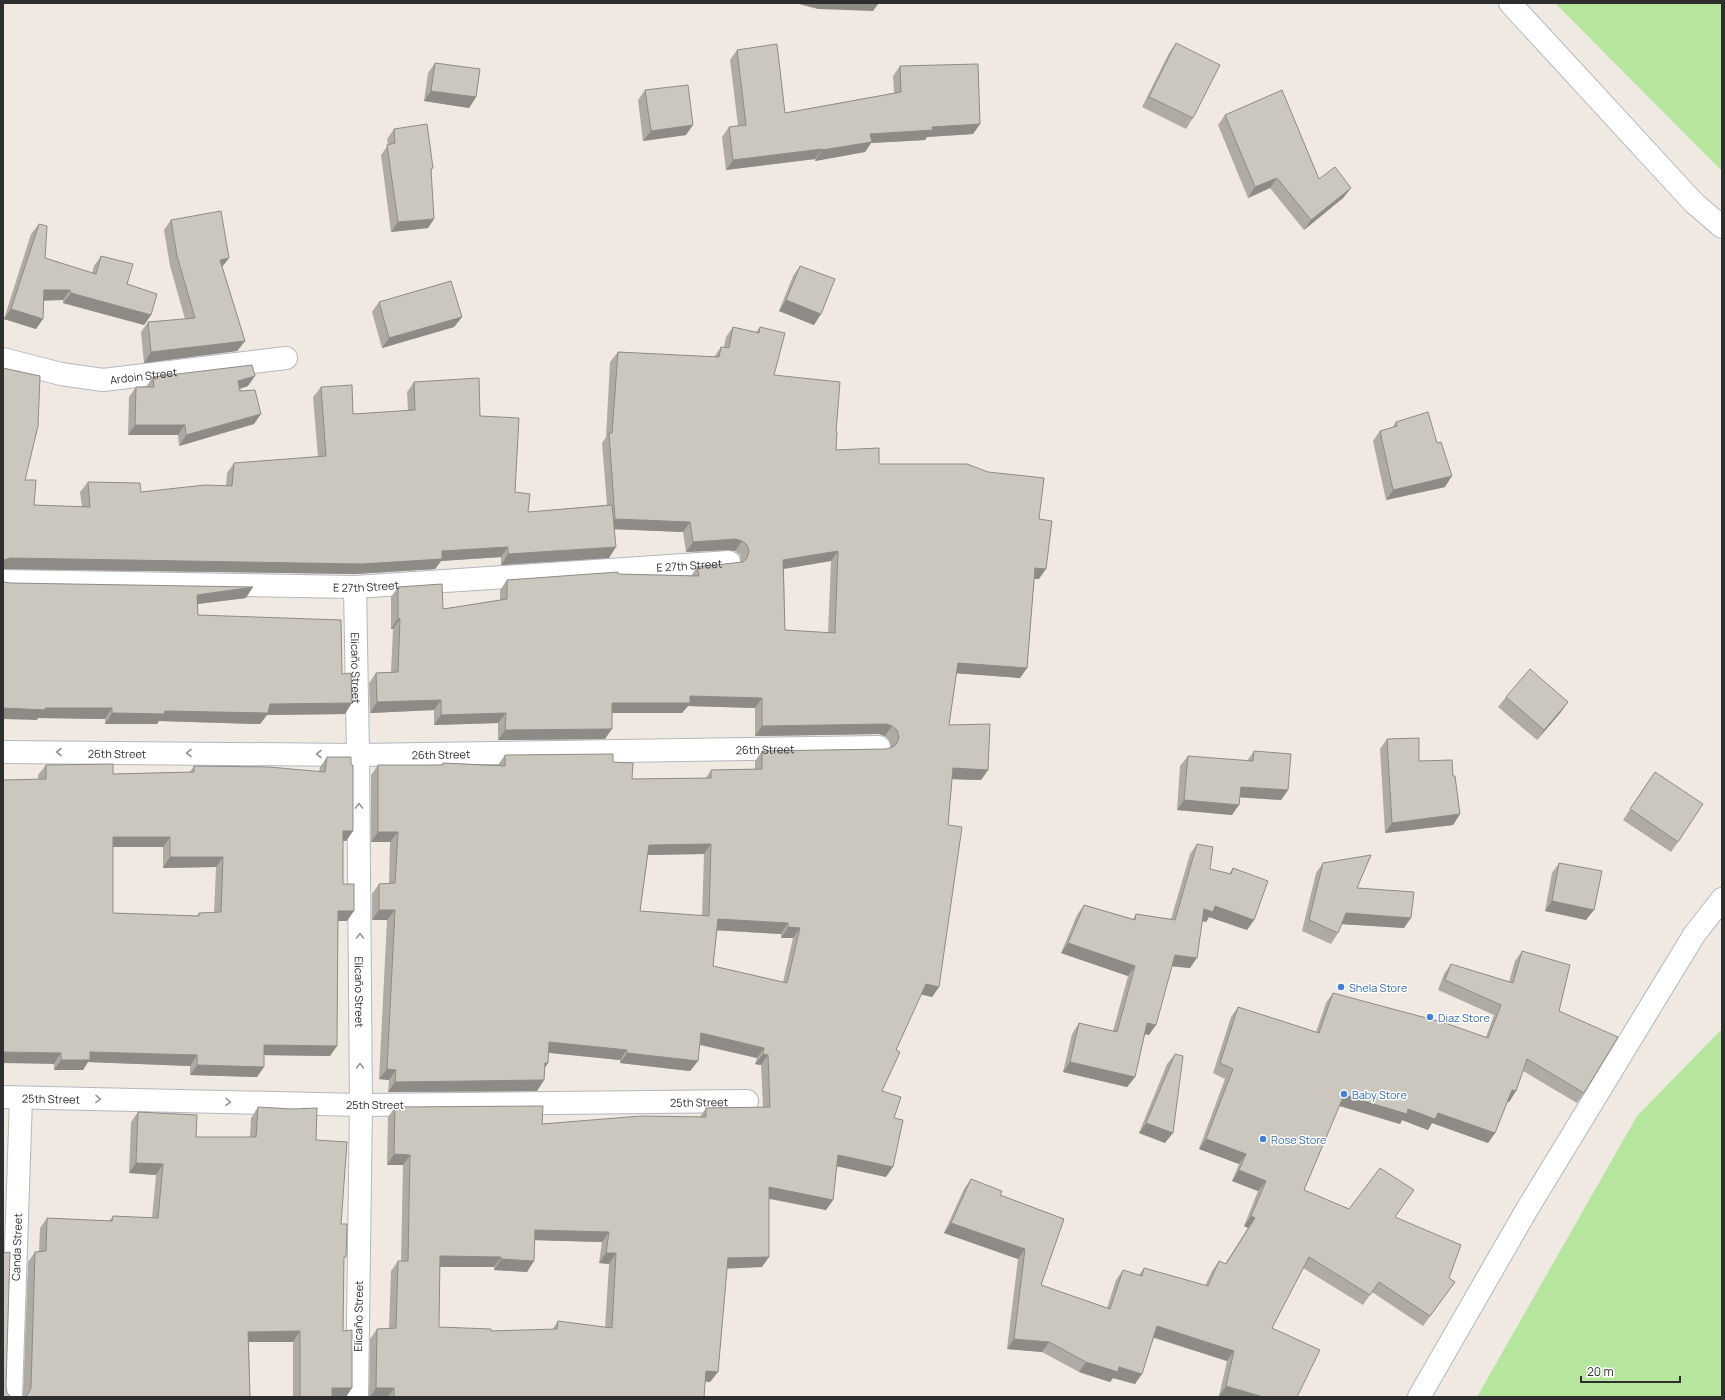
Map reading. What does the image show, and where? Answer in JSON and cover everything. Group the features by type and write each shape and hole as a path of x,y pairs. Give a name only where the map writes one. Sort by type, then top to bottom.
{"street":[{"path":"1510,3 1694,203 1722,227"},
{"name":"Ardoin Street","path":"3,359 61,374 103,380 286,358"},
{"name":"E 27th Street","path":"3,581 355,587 729,562"},
{"name":"Elicaño Street","path":"355,587 361,1104 357,1397"},
{"name":"26th Street","path":"3,752 358,755 879,746"},
{"path":"1419,1397 1526,1211 1689,942 1722,899"},
{"name":"25th Street","path":"12,1097 361,1104 747,1101"},
{"name":"Canda Street","path":"11,1397 12,1097"}],"green space":[{"path":"1555,3 1722,3 1722,171"},
{"path":"1722,1029 1722,1397 1477,1397 1637,1116"}],"building":[{"path":"1176,43 1220,65 1193,118 1149,97"},
{"path":"777,44 785,113 901,92 900,66 978,64 980,124 932,127 933,130 870,134 872,142 822,150 733,160 729,127 746,125 737,50"},
{"path":"435,63 480,69 476,97 431,91"},
{"path":"688,85 693,125 651,131 645,90"},
{"path":"1282,90 1319,179 1335,167 1351,188 1311,220 1277,178 1255,187 1225,115"},
{"path":"427,124 433,168 431,169 434,219 398,222 387,145 395,143 394,129"},
{"path":"221,211 229,258 220,260 245,341 151,352 148,322 195,318 177,256 171,220"},
{"path":"39,224 47,226 45,258 96,274 101,256 133,264 127,284 157,294 151,315 71,293 70,290 44,290 43,319 11,309"},
{"path":"800,266 835,279 821,314 786,300"},
{"path":"451,281 462,317 389,338 379,302"},
{"path":"733,327 759,333 760,327 785,333 774,375 840,382 836,450 879,448 879,464 967,464 988,472 1044,478 1039,519 1052,521 1046,569 1035,568 1027,668 958,663 949,725 990,724 988,770 953,768 948,825 962,827 939,987 926,984 896,1050 900,1052 882,1091 901,1097 894,1118 903,1120 893,1167 838,1155 833,1200 769,1187 769,1257 728,1258 718,1372 706,1371 704,1397 394,1397 394,1388 376,1388 377,1329 396,1328 398,1261 408,1261 410,1155 394,1154 395,1107 543,1106 542,1124 641,1116 706,1117 706,1108 770,1107 768,1055 763,1054 764,1048 701,1033 698,1061 627,1053 627,1050 549,1042 548,1063 545,1063 544,1080 395,1082 396,1070 387,1069 395,910 379,910 379,884 395,883 398,832 378,832 378,765 443,765 443,763 505,766 505,755 613,754 613,762 633,763 632,779 711,778 711,770 762,769 762,751 886,749 893,747 897,743 899,737 897,730 886,724 762,726 762,698 690,696 690,703 612,703 612,729 505,730 506,713 441,715 441,700 377,702 376,673 398,672 400,619 398,618 398,587 442,584 443,609 507,599 507,580 618,572 618,574 699,576 697,567 743,562 747,558 749,551 747,545 742,541 735,539 693,542 690,522 615,519 609,433 612,433 618,352 719,357 721,347 729,348","holes":["838,551 835,633 785,630 783,560","711,844 709,916 640,911 649,845","718,919 788,923 788,927 800,928 787,983 713,966","535,1230 609,1232 606,1253 616,1253 612,1328 558,1321 557,1329 491,1331 491,1329 439,1327 440,1256 501,1257 501,1259 534,1261"]},
{"path":"252,365 255,376 238,381 240,391 255,390 261,414 186,435 185,425 135,425 136,387 154,387 153,377"},
{"path":"3,368 40,376 38,426 25,480 36,480 34,505 90,507 88,482 140,483 141,492 205,485 232,486 234,463 326,456 321,387 352,385 353,414 415,410 414,382 479,378 480,416 519,418 515,492 530,494 528,512 612,505 616,547 508,554 508,547 442,551 442,559 362,564 10,558 3,561"},
{"path":"1428,412 1437,443 1441,442 1452,476 1393,490 1380,431 1397,426 1396,422"},
{"path":"3,580 4,582 10,583 253,587 197,595 198,615 341,620 342,674 351,673 352,703 270,704 268,713 165,711 164,714 112,713 112,708 45,708 45,710 3,708"},
{"path":"1530,669 1568,702 1544,730 1506,697"},
{"path":"1419,738 1419,761 1452,760 1453,776 1455,776 1460,814 1392,823 1387,739"},
{"path":"1254,751 1291,754 1288,790 1241,787 1239,805 1184,800 1188,756 1253,761"},
{"path":"327,757 351,757 351,765 353,765 353,831 343,831 343,884 354,884 354,911 338,911 337,1046 264,1045 264,1067 197,1065 197,1055 90,1052 90,1060 61,1060 61,1053 3,1052 3,780 46,779 46,765 113,764 113,774 194,772 194,766 269,767 325,772","holes":["113,837 170,837 170,857 223,857 221,912 199,913 199,916 113,913"]},
{"path":"1655,772 1703,804 1678,842 1630,809"},
{"path":"1197,844 1213,847 1210,869 1231,874 1233,868 1268,881 1254,920 1215,906 1213,912 1204,909 1197,958 1175,955 1156,1025 1147,1023 1135,1077 1070,1062 1079,1023 1117,1032 1135,966 1068,943 1084,905 1135,920 1136,914 1175,920"},
{"path":"1371,855 1357,888 1414,892 1411,918 1346,913 1338,933 1309,920 1323,863"},
{"path":"1559,863 1602,871 1594,910 1552,901"},
{"path":"1522,951 1570,965 1559,1011 1618,1037 1584,1093 1527,1059 1516,1091 1512,1090 1495,1133 1438,1113 1435,1119 1408,1109 1407,1114 1344,1095 1304,1190 1349,1209 1380,1168 1414,1190 1395,1217 1461,1245 1449,1278 1455,1282 1430,1316 1379,1282 1370,1295 1309,1257 1272,1328 1320,1350 1297,1397 1263,1397 1226,1386 1234,1351 1157,1326 1142,1374 1119,1367 1118,1372 1086,1362 1049,1342 1014,1339 1025,1249 951,1223 971,1179 1002,1191 1000,1195 1064,1219 1041,1285 1110,1309 1123,1270 1142,1276 1144,1268 1208,1286 1219,1261 1226,1264 1255,1218 1251,1216 1266,1181 1239,1170 1246,1154 1206,1139 1233,1069 1220,1063 1238,1007 1319,1033 1333,993 1445,1023 1488,1038 1501,1005 1445,980 1451,964 1513,983"},
{"path":"1175,1054 1183,1056 1173,1133 1146,1123"},
{"path":"258,1107 292,1109 317,1108 316,1140 347,1142 341,1224 347,1224 346,1257 344,1257 343,1331 352,1330 352,1388 332,1388 332,1397 300,1397 300,1331 248,1332 250,1397 25,1397 31,1388 35,1252 46,1251 47,1218 112,1221 113,1216 158,1218 163,1164 136,1163 138,1112 197,1115 196,1137 256,1137"},
{"path":"10,1252 6,1386 7,1393 11,1397 3,1397 3,1253"}],"place":[{"name":"Shela Store","path":"1341,987"},
{"name":"Diaz Store","path":"1430,1017"},
{"name":"Baby Store","path":"1344,1094"},
{"name":"Rose Store","path":"1263,1139"}]}
